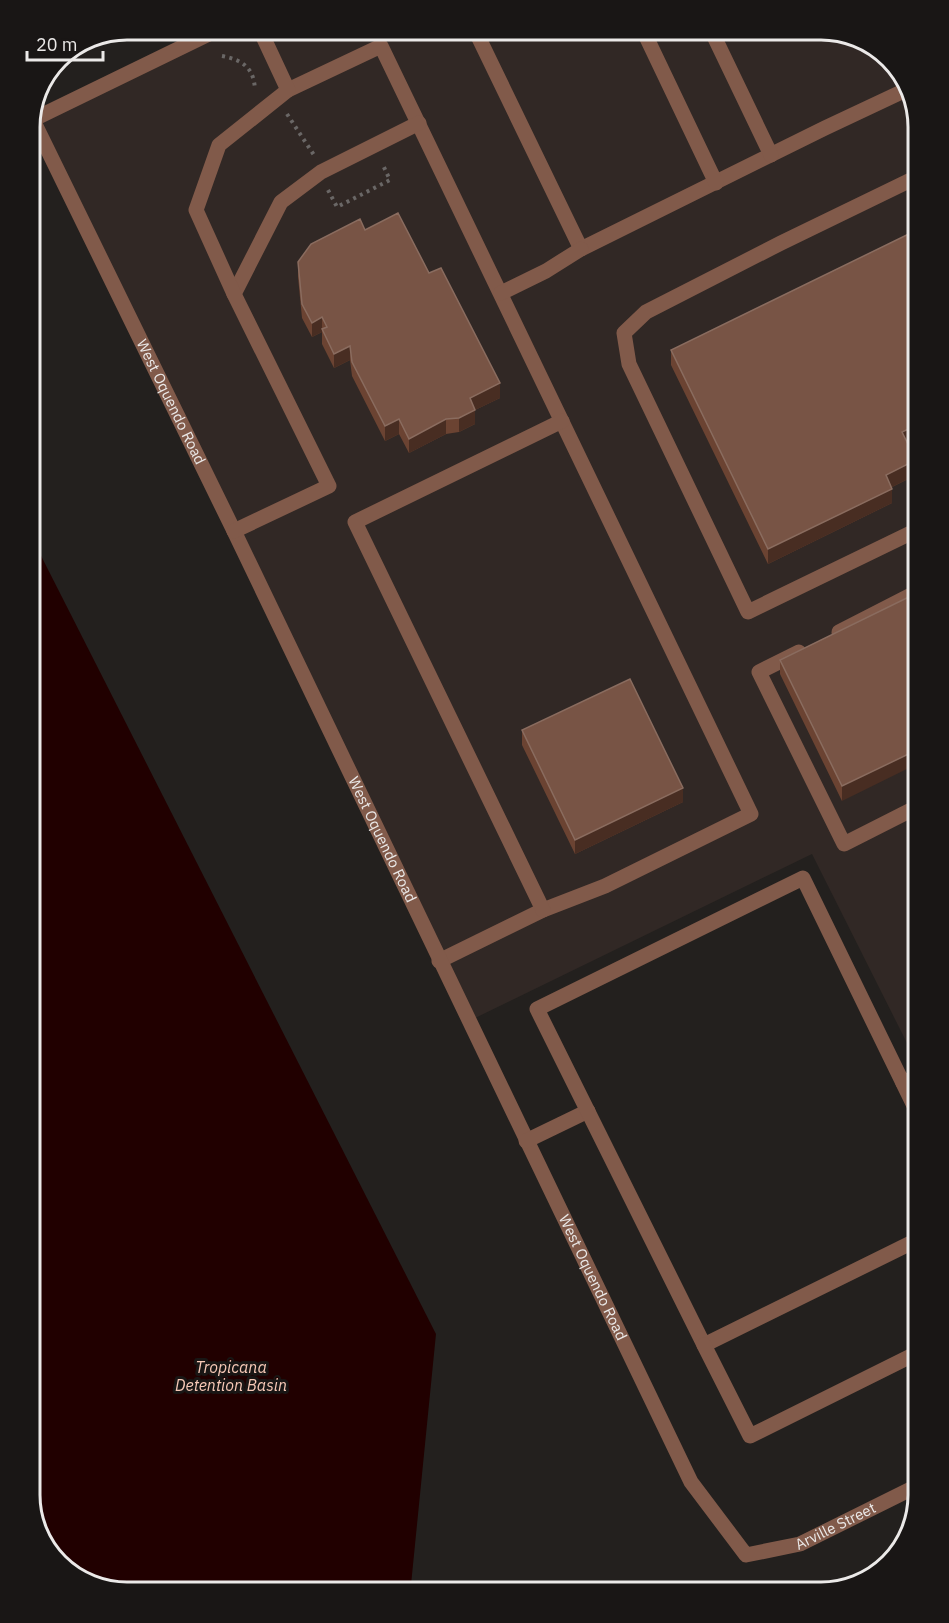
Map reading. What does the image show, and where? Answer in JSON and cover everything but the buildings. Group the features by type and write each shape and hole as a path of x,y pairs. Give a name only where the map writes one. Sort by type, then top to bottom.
{"street":[{"path":"42,114 194,41"},
{"path":"265,41 288,90"},
{"path":"480,41 581,249"},
{"path":"648,41 716,183"},
{"path":"716,41 771,155"},
{"path":"234,531 328,486 234,294 196,210 219,145 288,90 381,46 751,814 605,886 543,910 439,961"},
{"path":"501,293 546,271 581,249 901,92"},
{"path":"234,294 281,202 321,172 419,123"},
{"name":"West Oquendo Road","path":"41,137 234,531 691,1482 746,1554"},
{"path":"908,181 646,312 624,333 628,364 748,612 908,534"},
{"path":"543,910 355,522 562,421"},
{"path":"908,597 759,672 844,844 908,812"},
{"path":"908,1093 802,878 537,1009 750,1436 908,1357"},
{"path":"903,1083 908,1080"},
{"path":"526,1141 588,1111"},
{"path":"704,1345 908,1244"},
{"name":"Arville Street","path":"746,1554 800,1544 908,1490"}],"path":[{"path":"222,56 234,58 249,68 254,79 255,91 289,116 315,157 337,207 390,180 373,146"}],"shaded area":[{"path":"195,41 827,41 839,42 860,49 887,70 904,99 908,127 908,1045 812,854 471,1020 41,136 42,116"}],"water":[{"name":"Tropicana Detention Basin","path":"41,556 436,1334 411,1582 110,1581 79,1568 62,1553 49,1534 42,1513 41,1496"}]}
